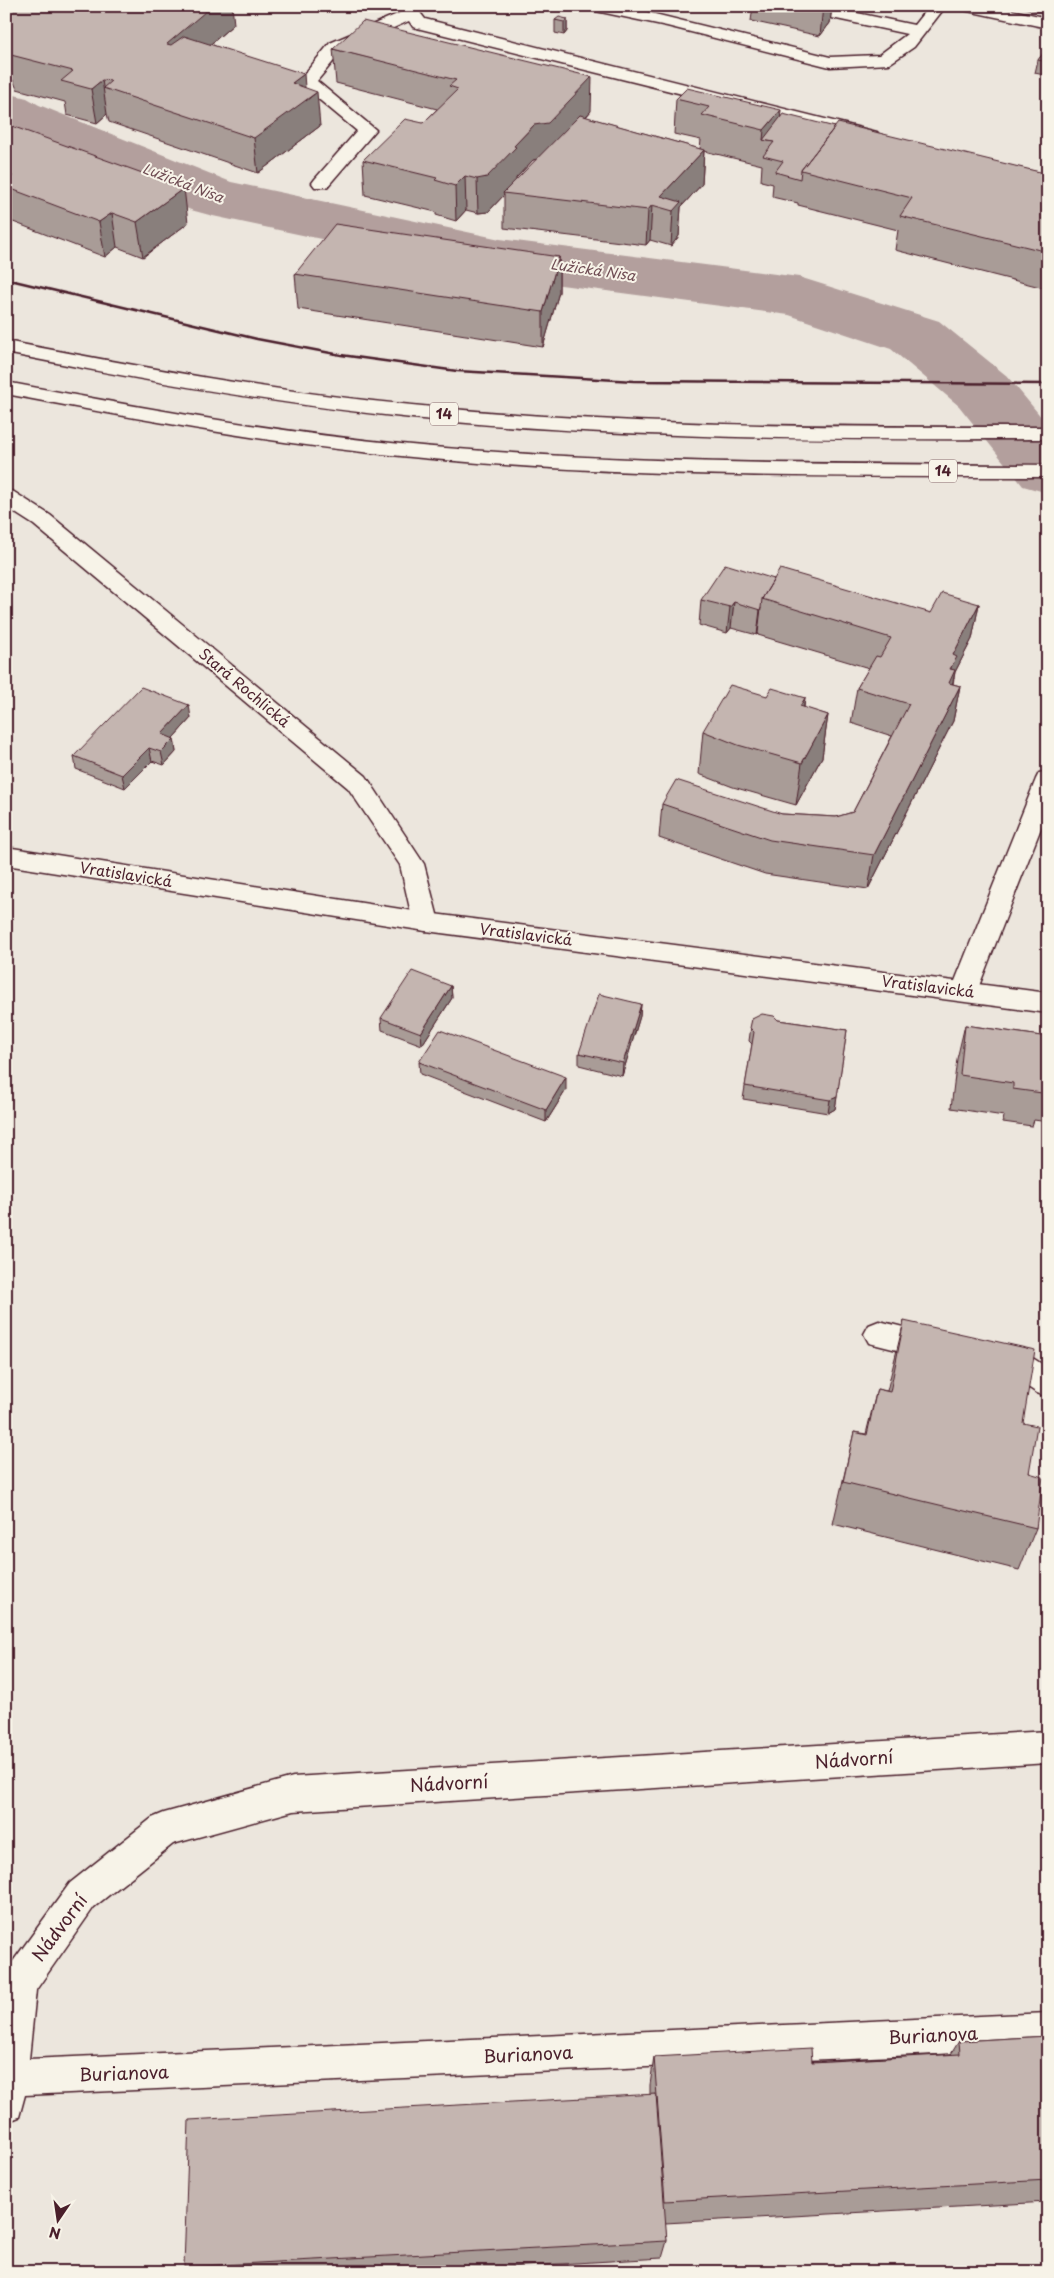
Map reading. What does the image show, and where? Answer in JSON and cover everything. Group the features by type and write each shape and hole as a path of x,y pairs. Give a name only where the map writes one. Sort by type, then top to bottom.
{"main road":[{"path":"597,6 668,21 830,62 883,60 908,43 938,6"},
{"path":"668,21 689,6"},
{"path":"799,6 918,31"},
{"path":"970,6 1048,23"},
{"path":"321,183 367,130 307,82 336,47 409,10 419,23 889,140"},
{"name":"14","path":"6,347 153,376 298,398 469,417 684,430 888,434 1048,433"},
{"name":"14","path":"6,388 123,411 280,435 457,455 679,468 1048,472"},
{"name":"Stará Rochlická","path":"6,497 42,520 356,782 412,864 426,922"},
{"path":"964,991 1048,780"},
{"name":"Vratislavická","path":"6,856 426,922 1048,1003"},
{"path":"880,1334 1021,1366 1048,1384"},
{"name":"Nádvorní","path":"7,2087 19,1984 82,1895 164,1830 293,1794 1048,1747"},
{"name":"Burianova","path":"7,2087 1048,2031"}],"building":[{"path":"6,6 212,6 167,44 171,45 184,36 304,74 292,83 317,92 254,138 103,88 111,81 102,80 91,89 61,81 73,71 11,55 6,46"},
{"path":"559,17 567,19 564,22 555,20"},
{"path":"363,21 592,77 548,123 534,125 487,177 477,179 465,176 455,186 435,180 437,178 363,160 405,119 423,123 458,89 449,86 456,80 333,49"},
{"path":"1048,47 1048,62 1038,60"},
{"path":"687,88 781,110 764,130 702,115 709,107 676,99"},
{"path":"783,114 835,127 801,170 800,179 775,172 783,161 763,156 774,142 763,140"},
{"path":"580,115 704,150 661,196 681,202 673,211 652,205 648,210 503,193"},
{"path":"838,123 1048,174 1048,252 900,216 912,198 801,170"},
{"path":"6,124 184,188 137,222 112,213 99,222 6,187 6,181 13,176 6,174"},
{"path":"335,224 559,257 543,312 295,274"},
{"path":"725,564 774,579 762,599 760,610 734,602 730,607 701,600"},
{"path":"780,569 931,613 942,593 979,604 953,655 957,657 950,669 955,670 949,683 960,686 874,855 770,840 662,804 676,780 782,814 836,817 853,812 909,704 857,688 876,656 880,657 891,638 762,599"},
{"path":"730,685 767,696 772,688 805,698 800,706 828,715 802,763 738,745 703,731"},
{"path":"141,687 189,705 162,734 174,739 161,752 149,748 122,775 74,756"},
{"path":"412,971 451,986 421,1033 381,1018"},
{"path":"599,994 641,1004 623,1063 579,1053"},
{"path":"762,1014 774,1016 778,1020 847,1030 837,1097 830,1100 745,1086 754,1032 750,1028 752,1019"},
{"path":"965,1025 1048,1037 1048,1088 1043,1087 1042,1093 1013,1089 1013,1083 960,1075"},
{"path":"440,1030 566,1077 546,1110 419,1062"},
{"path":"904,1321 1035,1350 1023,1423 1037,1426 1029,1473 1043,1477 1036,1528 843,1482 854,1432 867,1435 877,1389 890,1392"},
{"path":"1048,2036 1048,2180 665,2201 654,2057 811,2048 812,2062 960,2054 959,2041"},
{"path":"656,2094 667,2241 184,2267 189,2120"}],"waterway":[{"name":"Lužická Nisa","path":"6,111 18,118 213,197 500,258 799,297 915,335 983,391 1048,471"}],"railway":[{"path":"6,279 257,339 341,355 457,371 634,381 1048,384"}]}
